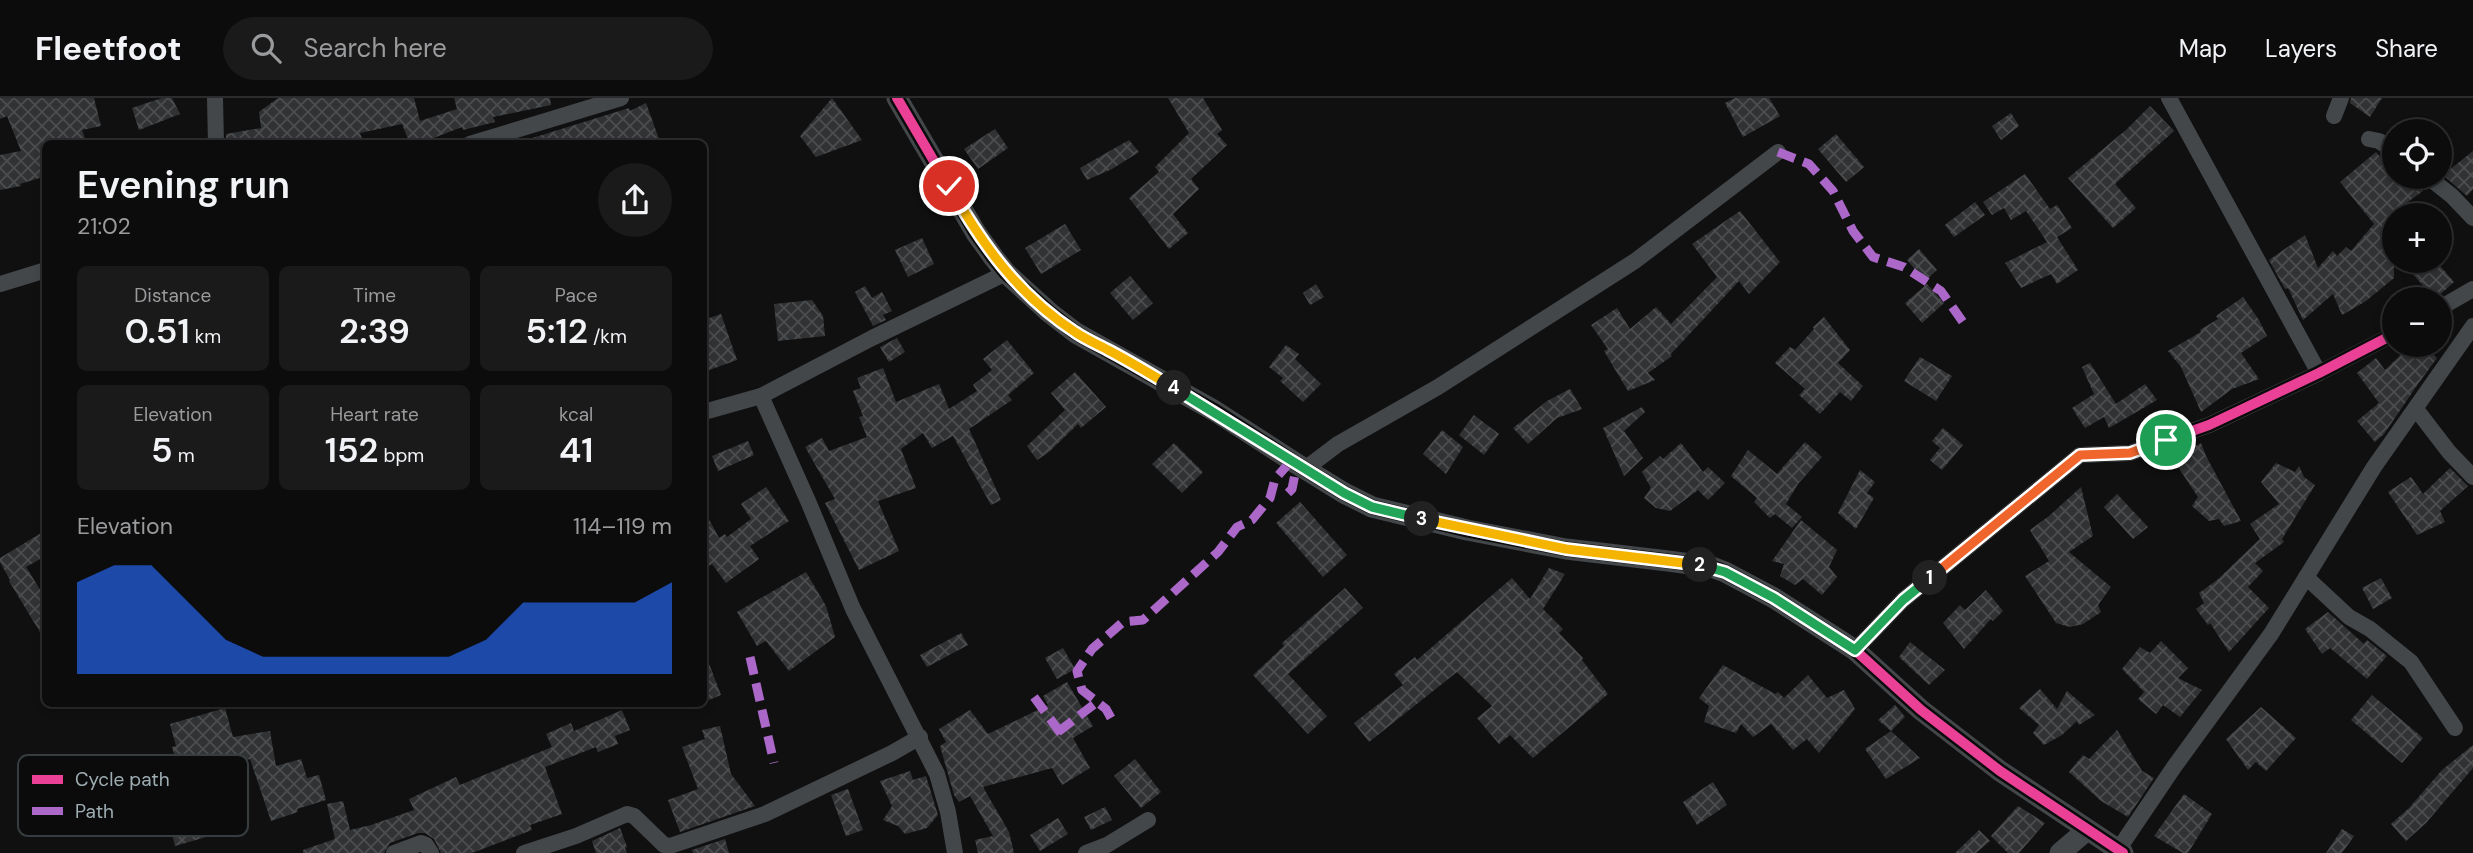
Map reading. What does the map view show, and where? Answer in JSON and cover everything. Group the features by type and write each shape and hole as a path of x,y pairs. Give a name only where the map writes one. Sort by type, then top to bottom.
{"street":[{"path":"215,98 216,140"},
{"path":"483,140 621,98"},
{"path":"897,98 976,233 1006,273 1076,333 1215,411 1354,498 1392,513 1566,549 1718,569 1774,598 1855,650 1920,709 2000,771 2120,852 2174,767 2271,634 2374,467 2473,326"},
{"path":"2169,98 2319,373"},
{"path":"2334,116 2341,98"},
{"path":"2369,139 2382,143"},
{"path":"1305,469 1338,444 1438,387 1635,261 1778,152"},
{"path":"2443,189 2473,218"},
{"path":"0,284 42,271"},
{"path":"707,411 761,396 1006,273"},
{"path":"2452,301 2473,289"},
{"path":"1855,650 1903,600 2080,455 2130,453 2209,425 2382,340"},
{"path":"761,396 853,609 937,774 948,812 955,853"},
{"path":"2416,409 2449,452 2473,477"},
{"path":"2306,577 2348,617 2370,629 2411,662 2455,728"},
{"path":"524,853 576,836 627,814 634,816 664,845 670,846 765,814 920,737"},
{"path":"1086,853 1107,845 1148,820"},
{"path":"2060,853 2087,830"},
{"path":"394,853 421,843 426,845 431,853"}],"building":[{"path":"0,98 94,98 101,126 82,130 86,140 42,140 42,177 20,184 21,186 0,190 0,155 21,151 7,116 0,119"},
{"path":"162,98 172,98 180,114 139,130 132,108"},
{"path":"278,98 414,98 420,121 457,109 454,98 550,98 551,105 493,117 495,122 463,130 462,127 428,140 408,140 402,124 360,133 363,140 226,140 226,134 261,128 259,112"},
{"path":"832,98 862,140 816,157 800,136"},
{"path":"1168,98 1203,98 1222,130 1217,134 1227,145 1191,179 1199,189 1173,214 1188,233 1169,249 1129,198 1159,172 1155,167 1189,133"},
{"path":"1735,98 1769,98 1780,116 1743,137 1725,103"},
{"path":"2351,98 2382,98 2370,117 2350,103"},
{"path":"646,103 659,139 526,140 629,108 630,111"},
{"path":"2150,106 2174,131 2115,184 2136,208 2113,228 2068,178 2126,130"},
{"path":"2011,113 2019,126 2001,140 1992,126"},
{"path":"995,129 1008,148 978,169 964,149"},
{"path":"1836,134 1864,167 1846,182 1818,149"},
{"path":"1129,140 1139,152 1112,169 1087,180 1080,168"},
{"path":"2473,151 2473,189 2467,196 2452,183 2452,168"},
{"path":"2376,152 2382,159 2382,189 2423,191 2406,203 2382,203 2382,273 2394,273 2394,278 2366,301 2342,315 2333,294 2303,320 2288,288 2285,289 2269,260 2305,235 2318,268 2333,251 2337,256 2346,247 2351,251 2374,224 2340,182"},
{"path":"2025,174 2050,209 2057,205 2072,228 2057,237 2078,270 2057,284 2051,274 2021,288 2005,263 2047,242 2026,211 2011,220 2004,208 1992,215 1983,202"},
{"path":"1975,202 1985,215 1954,237 1945,225"},
{"path":"1740,211 1780,262 1749,294 1739,281 1670,355 1672,356 1648,373 1655,380 1628,391 1604,351 1608,349 1591,325 1617,308 1630,329 1656,307 1671,324 1717,277 1692,244"},
{"path":"1065,224 1081,250 1041,274 1025,248"},
{"path":"922,238 934,264 908,277 895,250"},
{"path":"1919,249 1937,270 1925,281 1907,260"},
{"path":"2412,273 2446,273 2454,282 2448,287 2424,287"},
{"path":"1130,276 1153,303 1133,320 1110,293"},
{"path":"1316,284 1324,297 1310,305 1303,293"},
{"path":"1927,284 1944,303 1922,323 1905,303"},
{"path":"865,286 872,298 882,292 892,311 883,315 886,320 873,326 855,292"},
{"path":"2243,297 2267,336 2241,353 2259,379 2232,389 2201,412 2181,367 2168,351 2201,332 2200,330 2218,319 2216,316"},
{"path":"812,300 823,316 825,336 778,341 774,304"},
{"path":"721,314 737,360 707,371 707,319"},
{"path":"1824,317 1850,350 1838,363 1863,386 1851,401 1840,392 1820,414 1799,395 1805,389 1775,363 1790,347 1795,350"},
{"path":"897,338 905,352 889,362 880,347"},
{"path":"1007,340 1034,373 1008,395 1012,400 969,429 1001,500 991,505 953,436 932,448 923,433 901,449 916,488 878,501 899,551 859,570 825,503 835,499 805,447 822,438 829,451 867,437 859,417 863,416 853,391 861,388 857,378 883,368 896,402 939,384 949,409 977,391 973,385 992,370 983,359"},
{"path":"1286,345 1299,354 1295,359 1321,384 1303,402 1280,381 1283,378 1269,367"},
{"path":"1920,357 1952,376 1936,401 1904,381"},
{"path":"2399,357 2437,358 2384,434 2375,442 2357,421 2379,403 2357,373 2376,358 2385,370"},
{"path":"2090,363 2116,404 2145,384 2157,400 2109,428 2104,417 2085,428 2072,408 2094,394 2082,367"},
{"path":"1075,372 1106,407 1081,428 1078,424 1037,460 1027,446 1065,410 1051,393"},
{"path":"1570,389 1582,409 1557,418 1528,444 1513,428 1547,401"},
{"path":"1642,407 1645,412 1624,431 1643,458 1624,476 1603,428"},
{"path":"1474,415 1499,434 1484,455 1459,435"},
{"path":"1943,428 1963,445 1942,470 1930,460 1940,448 1932,441"},
{"path":"1442,430 1463,447 1446,474 1423,454"},
{"path":"748,441 754,455 718,471 712,456"},
{"path":"1805,442 1822,457 1798,484 1786,504 1802,517 1792,528 1775,514 1770,518 1754,502 1757,498 1731,476 1748,450 1777,474"},
{"path":"1174,443 1203,472 1182,493 1152,464"},
{"path":"1681,443 1703,472 1708,467 1725,483 1708,500 1698,490 1670,511 1656,508 1644,498 1651,488 1642,472"},
{"path":"2201,443 2241,521 2224,526 2219,519 2209,521 2192,506 2198,497 2172,458"},
{"path":"2276,463 2295,472 2299,466 2304,477 2315,485 2282,539 2284,542 2255,563 2263,571 2248,587 2269,608 2229,652 2210,623 2208,625 2196,609 2204,603 2199,593 2217,580 2260,539 2250,524 2279,504 2261,482"},
{"path":"2450,468 2468,486 2440,511 2445,522 2417,535 2388,492 2411,477 2423,494"},
{"path":"1860,470 1875,482 1867,493 1874,498 1856,529 1838,513"},
{"path":"766,487 789,521 750,546 759,559 726,583 712,564 707,567 707,516 719,538 725,534 727,537 751,519 741,504"},
{"path":"2081,487 2093,536 2069,552 2111,587 2098,605 2101,612 2083,624 2070,627 2056,623 2025,576 2049,561 2030,530"},
{"path":"2117,494 2148,527 2133,539 2104,507"},
{"path":"1300,502 1347,555 1323,577 1276,523"},
{"path":"1801,520 1837,550 1829,567 1837,577 1822,595 1803,579 1795,585 1780,576 1784,564 1772,561"},
{"path":"42,532 42,558 26,567 42,593 42,635 9,581 0,558"},
{"path":"1549,568 1565,574 1543,609 1563,629 1559,633 1583,658 1608,694 1533,758 1510,735 1499,744 1477,718 1492,706 1457,672 1369,742 1354,723 1403,685 1394,674 1415,657 1417,660 1512,578 1530,599"},
{"path":"806,572 826,606 835,637 789,671 766,641 757,646 737,612"},
{"path":"2381,578 2392,598 2373,609 2362,588"},
{"path":"1345,588 1363,608 1288,674 1327,716 1308,734 1253,675 1284,646 1282,643"},
{"path":"1986,590 2003,611 1993,621 1991,619 1964,649 1943,623 1960,605 1965,610"},
{"path":"2328,612 2364,644 2367,640 2387,656 2367,679 2330,648 2322,654 2305,629"},
{"path":"961,633 968,645 927,667 920,655"},
{"path":"2161,641 2188,668 2178,678 2202,690 2180,717 2163,705 2156,714 2138,699 2144,692 2122,669 2140,647 2150,653"},
{"path":"1910,642 1945,670 1929,685 1899,657"},
{"path":"1063,648 1075,669 1057,679 1045,658"},
{"path":"707,658 721,695 707,701"},
{"path":"1723,665 1775,694 1778,692 1784,698 1808,675 1827,698 1844,690 1855,709 1819,753 1807,739 1793,750 1771,724 1753,737 1741,724 1736,733 1704,722 1709,706 1699,698"},
{"path":"1067,682 1093,726 1073,738 1090,768 1062,785 1052,768 983,787 1009,832 1014,853 978,853 975,840 993,836 970,796 959,802 954,795 940,746 946,742 939,729 970,710 988,734 1048,705 1043,696"},
{"path":"2040,689 2057,709 2067,691 2095,715 2079,725 2077,721 2062,735 2044,745 2033,733 2039,725 2019,708"},
{"path":"2372,695 2423,738 2402,763 2351,720"},
{"path":"1895,705 1905,717 1891,731 1878,720"},
{"path":"2261,707 2296,738 2266,771 2256,762 2248,770 2226,739"},
{"path":"225,708 233,737 270,731 276,766 301,759 307,778 319,775 326,800 271,821 248,755 174,755 172,747 176,746 170,724"},
{"path":"622,710 630,730 615,736 618,744 598,752 596,747 545,767 562,814 530,825 532,830 472,853 441,853 434,839 425,833 418,833 390,843 384,853 303,853 303,850 335,839 327,804 343,801 350,830 371,825 414,810 409,799 456,777 460,785 552,747 546,734 571,723 574,731"},
{"path":"720,726 731,774 755,806 680,832 668,800 698,789 682,747 705,739 702,730"},
{"path":"2117,730 2142,771 2154,778 2128,817 2101,801 2069,772 2083,755 2089,759"},
{"path":"1891,731 1920,758 1886,779 1865,749"},
{"path":"2473,745 2473,768 2426,823 2406,841 2391,824 2409,808 2442,770"},
{"path":"1135,759 1161,792 1141,808 1114,776"},
{"path":"910,771 913,780 926,776 938,815 927,828 905,834 898,826 883,820 892,806 880,781"},
{"path":"1713,782 1727,805 1697,825 1683,802"},
{"path":"848,789 863,830 846,836 831,795"},
{"path":"2184,794 2212,814 2188,853 2183,853 2154,836"},
{"path":"2018,806 2045,823 2019,853 2008,853 1991,836"},
{"path":"1105,807 1112,820 1091,830 1084,817"},
{"path":"1058,818 1068,834 1040,851 1030,835"},
{"path":"620,828 627,853 596,853 592,841"},
{"path":"2342,829 2354,836 2342,853 2326,853"},
{"path":"1979,830 1990,841 1976,853 1955,853"},
{"path":"173,836 210,836 175,846"},
{"path":"725,839 729,853 693,853 692,850"}],"marked path":[{"path":"1778,152 1809,164 1833,191 1853,231 1873,257 1904,267 1941,291 1963,322"},
{"path":"1111,718 1106,709 1082,690 1077,671 1092,649 1123,622 1143,620 1218,552 1237,527 1252,520 1270,498 1275,479 1291,461"},
{"path":"1288,493 1292,489 1297,464"},
{"path":"750,657 774,763"},
{"path":"1034,697 1065,739"},
{"path":"1058,732 1097,702"}],"cycle path":[{"path":"897,98 976,233 994,258 1006,273 1076,333 1215,411 1344,493 1372,507 1467,530 1566,549 1712,567 1725,572 1774,598 1855,650 1921,710 2000,771 2123,853"},
{"path":"1855,650 1903,600 2080,455 2130,453 2209,425 2382,340"}],"route":[{"path":"949,186 994,258 1006,273 1050,313 1076,333 1215,411 1344,493 1372,507 1392,513 1505,537 1566,549 1712,567 1774,598 1855,650 1903,600 2080,455 2130,453 2166,440"}]}
